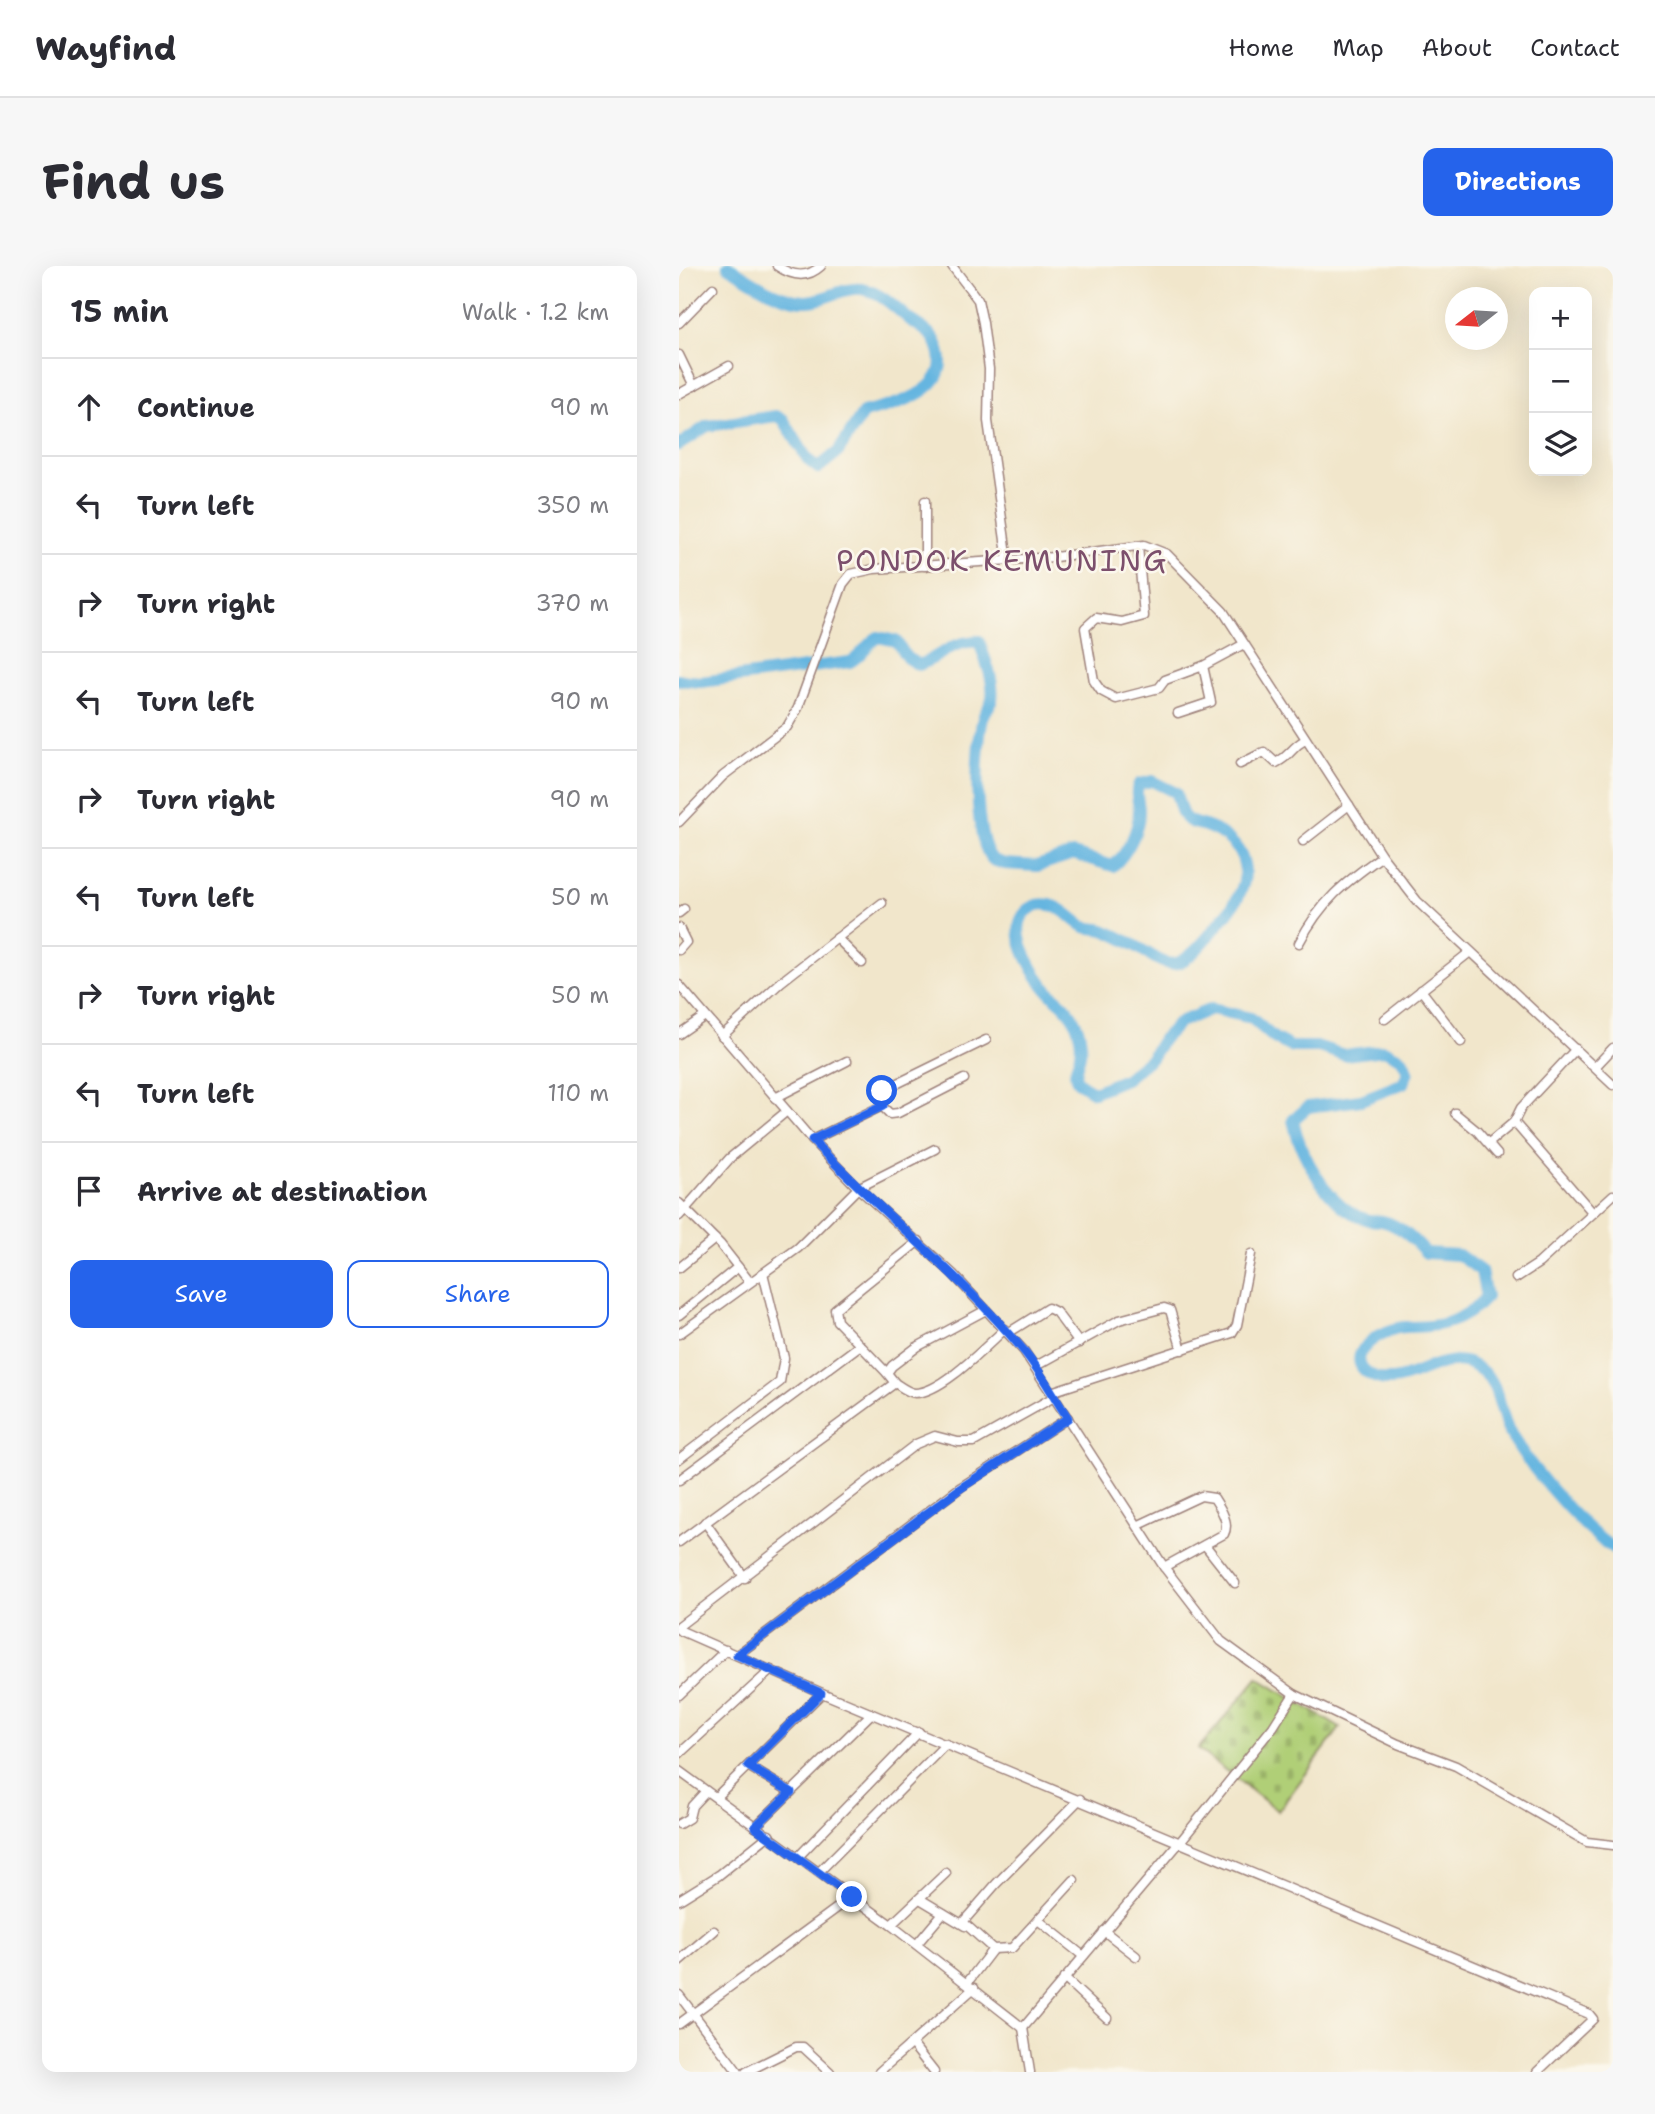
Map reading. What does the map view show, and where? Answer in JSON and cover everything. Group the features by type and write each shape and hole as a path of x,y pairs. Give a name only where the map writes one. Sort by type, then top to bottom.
{"street":[{"path":"777,266 789,274 800,275 810,274 821,266"},
{"path":"952,266 978,300 983,323 989,369 988,421 1008,561"},
{"path":"679,323 713,288"},
{"path":"679,355 694,386"},
{"path":"679,394 729,366"},
{"path":"925,501 925,566"},
{"path":"679,821 723,776 780,735 798,708 843,584 851,574 874,569 1008,561 1148,545 1167,554 1187,571 1223,611 1382,856 1417,901 1596,1066 1613,1085"},
{"path":"1138,546 1145,615 1122,622 1096,618 1087,624 1085,631 1095,684 1109,697 1127,698 1159,688 1165,680 1203,666 1244,644"},
{"path":"1178,713 1210,704 1203,666"},
{"path":"1240,764 1264,752 1276,763 1291,755 1295,745 1305,740"},
{"path":"1303,841 1349,805"},
{"path":"1299,943 1323,902 1346,881 1382,856"},
{"path":"723,1036 781,982 881,903"},
{"path":"679,928 686,942 679,950"},
{"path":"837,938 862,963"},
{"path":"1385,1019 1470,952"},
{"path":"679,985 812,1140 858,1188 919,1241 1007,1331 1036,1366 1164,1567 1221,1641 1294,1694 1398,1744 1456,1766 1587,1842 1613,1845"},
{"path":"1421,990 1461,1042"},
{"path":"679,1034 705,1016"},
{"path":"964,1079 898,1113 890,1114 883,1106 880,1095 882,1091 986,1040"},
{"path":"1596,1066 1613,1048"},
{"path":"1489,1143 1514,1122 1521,1108 1576,1049"},
{"path":"775,1098 847,1061"},
{"path":"812,1140 883,1106"},
{"path":"679,1216 730,1158 787,1111"},
{"path":"1455,1114 1489,1143 1497,1154"},
{"path":"1514,1122 1593,1213"},
{"path":"680,1333 798,1248 858,1188 935,1149"},
{"path":"1516,1278 1539,1263 1613,1195"},
{"path":"679,1203 715,1239 750,1281"},
{"path":"679,1268 715,1239"},
{"path":"919,1241 835,1309 837,1321 895,1383 911,1392 923,1391 966,1366 1007,1331 1048,1308 1056,1312 1079,1343"},
{"path":"1251,1254 1235,1330 1053,1395 974,1442 958,1443 935,1436 916,1444 679,1628 821,1693 1589,2014 1593,2019 1537,2072"},
{"path":"679,1315 738,1267"},
{"path":"679,1459 781,1382 784,1358 763,1273"},
{"path":"1036,1366 1119,1320 1164,1308 1170,1310 1182,1350"},
{"path":"887,1373 917,1347 986,1310"},
{"path":"679,1480 859,1346"},
{"path":"679,1542 895,1383"},
{"path":"737,1655 961,1488 1068,1418"},
{"path":"1139,1525 1207,1496 1215,1499 1219,1505 1227,1530 1164,1567"},
{"path":"705,1522 745,1578"},
{"path":"1205,1545 1235,1583"},
{"path":"679,1695 726,1650"},
{"path":"679,1754 771,1670"},
{"path":"716,1797 821,1693"},
{"path":"1023,2028 1180,1842 1273,1727 1294,1694"},
{"path":"755,1827 871,1714"},
{"path":"798,1857 919,1732"},
{"path":"819,1872 946,1744"},
{"path":"748,1766 791,1792"},
{"path":"679,1771 917,1944 1023,2028 1030,2072"},
{"path":"679,1824 689,1818 692,1806 706,1791"},
{"path":"965,1926 965,1919 996,1884 1080,1799"},
{"path":"679,1900 719,1875 769,1835"},
{"path":"891,1925 946,1873"},
{"path":"920,1899 965,1926 993,1949 1012,1948 1074,1880"},
{"path":"679,2024 852,1897"},
{"path":"917,1944 943,1913"},
{"path":"1038,1920 1082,1955"},
{"path":"679,1961 714,1931"},
{"path":"1104,1931 1136,1956"},
{"path":"879,2072 971,1986 993,1949"},
{"path":"1064,1978 1107,2018"},
{"path":"679,1995 738,2072"},
{"path":"912,2044 934,2072"},
{"path":"747,2072 796,2047 803,2047 830,2072"}],"green space":[{"path":"1258,1678 1340,1728 1278,1811 1198,1749"}],"waterway":[{"path":"679,445 707,426 776,416 783,419 808,460 818,468 838,452 863,413 893,405 922,392 932,383 939,371 941,357 933,337 888,302 869,291 856,289 815,300 792,299 769,291 728,266"},
{"path":"679,680 701,682 850,662 878,637 896,641 907,658 919,665 960,644 979,641 993,692 981,731 977,792 982,833 986,849 993,860 1005,864 1037,866 1073,854 1113,866 1128,848 1135,833 1139,784 1152,781 1176,793 1187,820 1212,829 1230,840 1239,851 1244,864 1244,880 1239,895 1231,909 1202,943 1188,957 1177,963 1156,959 1104,930 1085,927 1055,907 1040,904 1026,912 1019,932 1027,958 1042,982 1068,1010 1079,1031 1081,1046 1075,1071 1077,1080 1094,1092 1125,1079 1151,1058 1163,1039 1180,1022 1211,1009 1251,1018 1274,1038 1291,1047 1319,1047 1344,1055 1384,1050 1402,1059 1408,1071 1404,1083 1361,1100 1308,1107 1293,1120 1302,1149 1318,1178 1340,1204 1366,1219 1382,1221 1401,1229 1426,1253 1459,1255 1481,1271 1486,1297 1468,1313 1449,1322 1386,1332 1367,1344 1361,1352 1359,1360 1362,1368 1385,1380 1400,1379 1444,1363 1459,1361 1475,1366 1493,1383 1508,1429 1527,1459 1585,1526 1613,1548"}],"district":[{"name":"PONDOK KEMUNING","path":"1002,560"}],"route":[{"path":"852,1897 755,1827 791,1792 748,1766 821,1693 737,1655 961,1488 1068,1418 1036,1366 1005,1329 953,1274 858,1188 812,1140 883,1106 880,1095 882,1091"}]}
